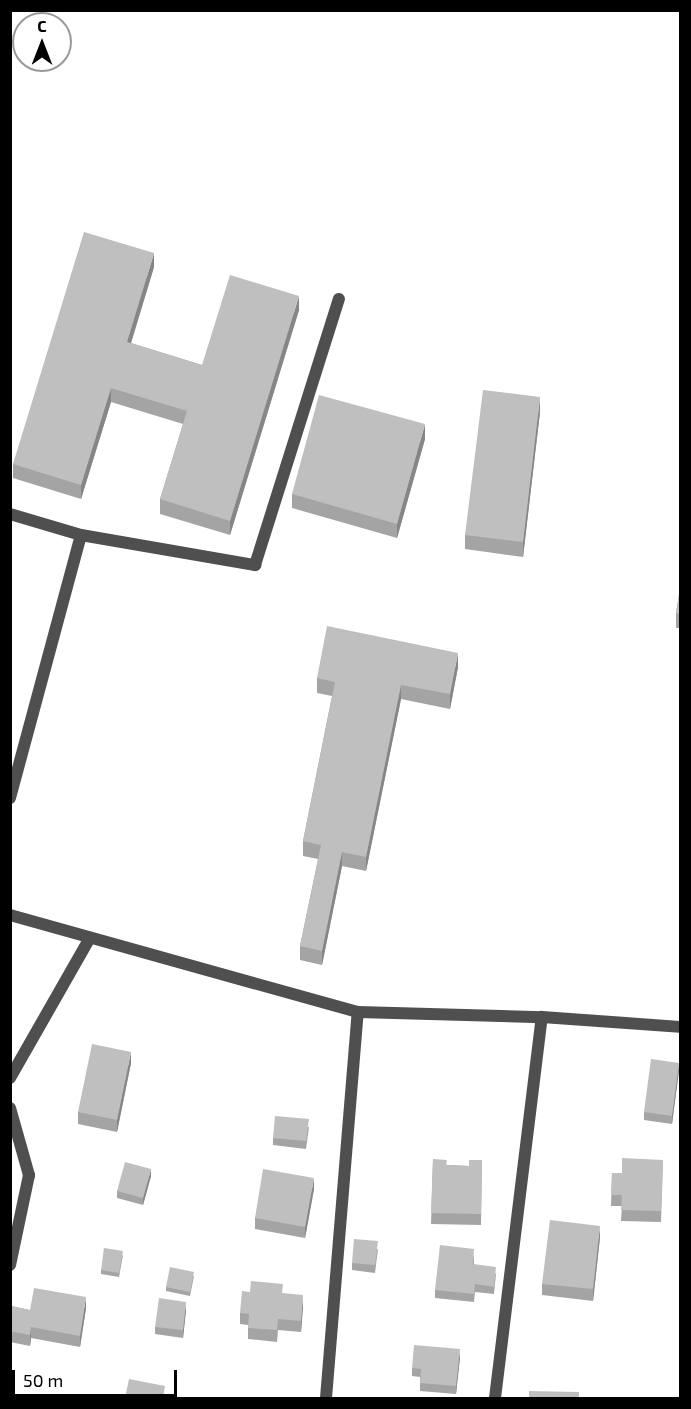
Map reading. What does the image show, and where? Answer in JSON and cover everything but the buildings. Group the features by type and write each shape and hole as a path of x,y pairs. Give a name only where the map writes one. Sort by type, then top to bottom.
{"street":[{"path":"10,514 81,535 255,565 339,299"},
{"path":"10,798 81,535"},
{"path":"10,915 357,1012 542,1017 681,1027"},
{"path":"10,1078 90,938"},
{"path":"326,1398 357,1012"},
{"path":"495,1398 542,1017"},
{"path":"10,1108 29,1175 10,1265"}]}
